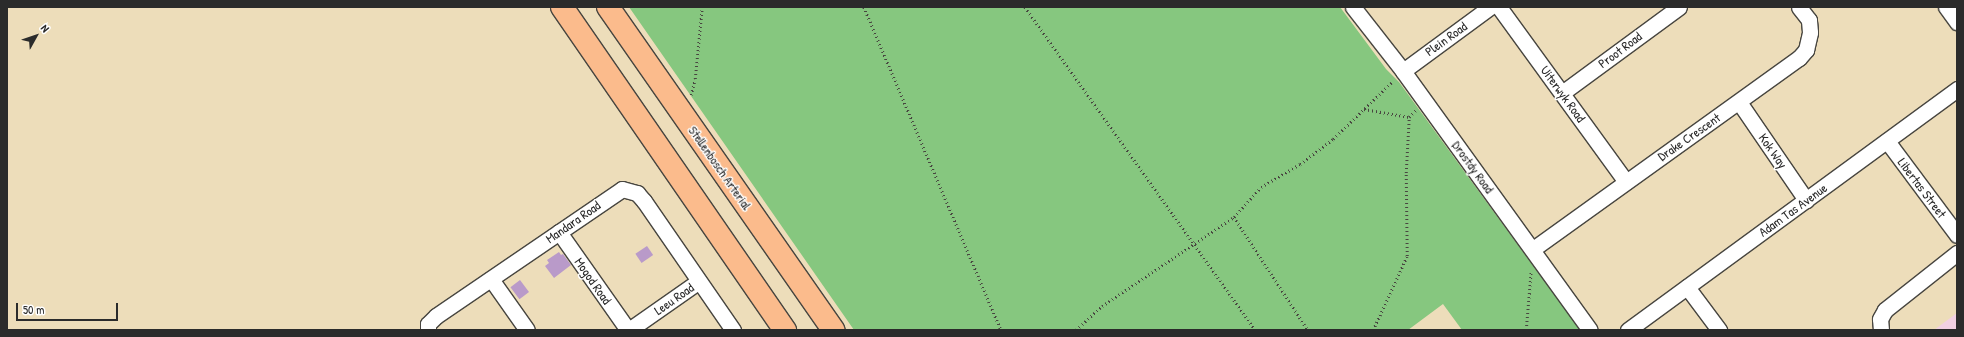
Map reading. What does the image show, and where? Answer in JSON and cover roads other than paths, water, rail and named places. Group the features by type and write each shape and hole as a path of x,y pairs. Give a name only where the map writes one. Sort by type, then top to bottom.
{"main road":[{"path":"562,7 785,330"},
{"name":"Stellenbosch Arterial","path":"608,7 833,330"}],"street":[{"name":"Drostdy Road","path":"1353,7 1403,71 1533,249 1590,330"},
{"name":"Plein Road","path":"1403,71 1490,7"},
{"name":"Uiterwyk Road","path":"1499,7 1626,182"},
{"name":"Proot Road","path":"1562,93 1679,7"},
{"name":"Drake Crescent","path":"1533,249 1799,58 1806,50 1810,39 1809,20 1799,7"},
{"path":"1946,7 1957,22"},
{"name":"Adam Tas Avenue","path":"1628,330 1957,89"},
{"name":"Kok Way","path":"1739,102 1806,200"},
{"name":"Libertas Street","path":"1887,141 1957,235"},
{"name":"Mandara Road","path":"428,330 428,324 436,316 616,191 628,189 637,193 644,201 733,330"},
{"name":"Mogod Road","path":"559,232 628,330"},
{"path":"1880,330 1880,319 1884,310 1957,253"},
{"path":"491,279 527,330"},
{"name":"Leeu Road","path":"628,330 699,281"},
{"path":"1687,287 1719,330"}]}
